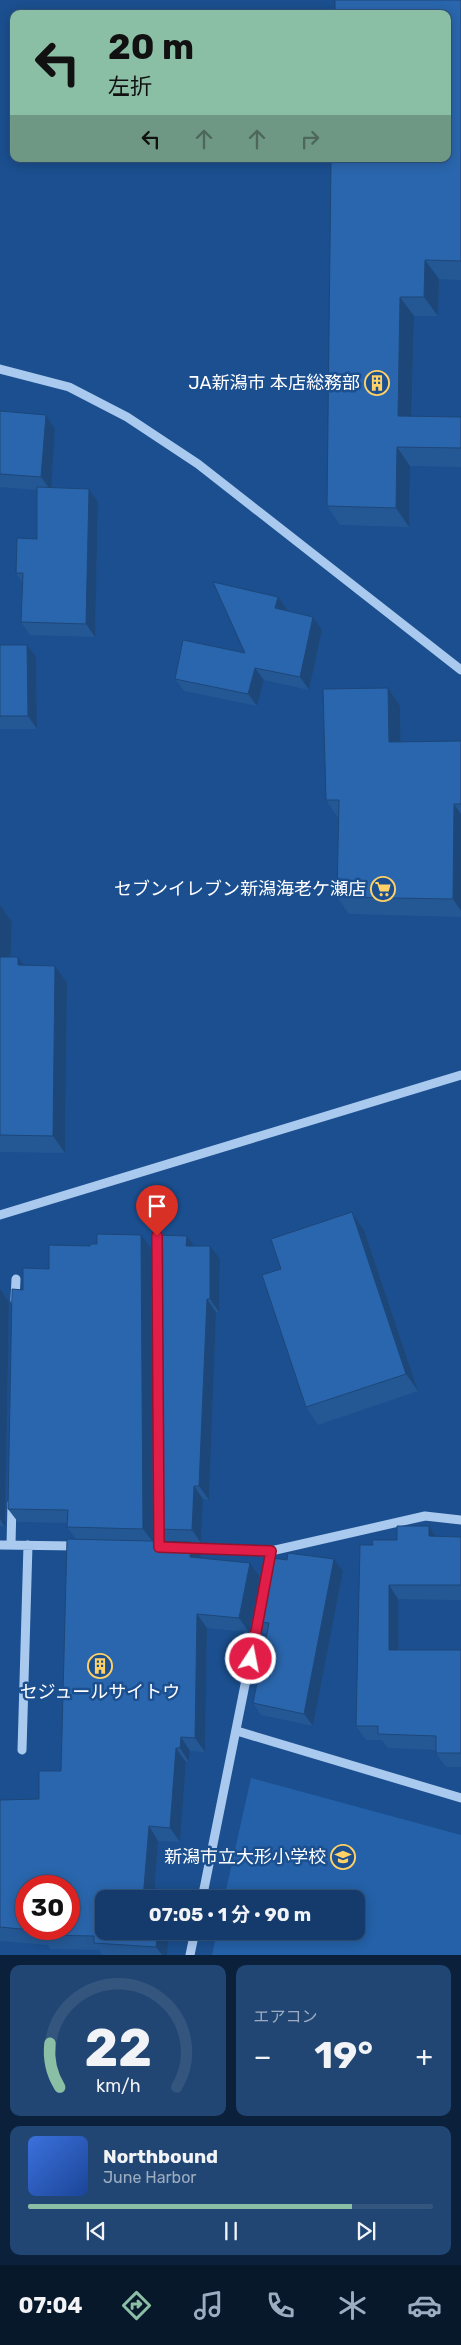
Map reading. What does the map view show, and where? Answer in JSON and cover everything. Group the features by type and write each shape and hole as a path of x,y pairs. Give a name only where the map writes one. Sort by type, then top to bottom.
{"street":[{"path":"0,369 69,387 127,417 198,464 461,670"},
{"path":"0,1215 461,1074"},
{"path":"15,1309 16,1279"},
{"path":"11,1545 12,1496"},
{"path":"159,1513 163,1547 271,1551 425,1516 461,1520"},
{"path":"0,1545 84,1546"},
{"path":"22,1750 28,1545"},
{"path":"264,1589 271,1551"},
{"path":"204,1890 260,1608"},
{"path":"237,1731 461,1798"},
{"path":"190,1955 193,1940"}],"shaded area":[{"name":"新潟市立大形小学校","path":"251,1778 461,1835 461,1955 212,1955 215,1940 365,1940 365,1890 226,1890"}],"building":[{"path":"335,0 461,0 461,261 425,260 424,297 400,297 398,416 461,417 461,448 397,447 396,508 327,506 331,162 451,162 451,10 335,10"},
{"path":"0,411 46,415 41,477 0,474"},
{"path":"37,487 89,489 86,624 21,622 23,573 16,573 17,538 37,539"},
{"path":"213,582 278,597 275,608 313,617 300,677 255,668 248,694 175,679 183,640 245,653"},
{"path":"0,645 27,645 28,716 0,716"},
{"path":"388,688 389,742 461,741 461,804 454,804 453,899 337,897 339,800 326,800 323,689"},
{"path":"0,957 18,957 18,965 55,966 53,1136 0,1135"},
{"path":"352,1212 406,1374 306,1407 262,1275 281,1269 271,1239"},
{"path":"97,1234 141,1235 143,1529 67,1527 68,1510 8,1509 12,1289 23,1290 23,1268 49,1269 49,1245 90,1246 90,1244 97,1244"},
{"path":"154,1235 187,1236 186,1246 210,1246 210,1299 207,1299 199,1486 194,1486 192,1530 156,1529"},
{"path":"397,1526 429,1526 429,1536 461,1537 461,1585 389,1585 389,1650 461,1650 461,1753 436,1753 436,1736 378,1734 378,1726 356,1726 360,1545 373,1545 372,1540 397,1540"},
{"path":"67,1539 191,1542 190,1557 250,1563 239,1618 197,1614 195,1738 181,1737 180,1748 176,1748 170,1828 149,1826 144,1890 95,1890 95,1940 157,1940 156,1947 94,1943 94,1936 80,1936 80,1875 15,1875 15,1928 0,1927 0,1800 39,1799 39,1771 61,1771"},
{"path":"288,1553 334,1559 304,1714 253,1703 269,1623 253,1621 264,1566 272,1567 273,1558 287,1560"}],"place":[{"name":"JA新潟市 本店総務部","path":"377,383"},
{"name":"セブンイレブン新潟海老ケ瀬店","path":"383,889"},
{"name":"セジュールサイトウ","path":"100,1666"},
{"name":"新潟市立大形小学校","path":"343,1857"}],"route":[{"path":"157,1236 159,1547 271,1551 251,1659"}]}
